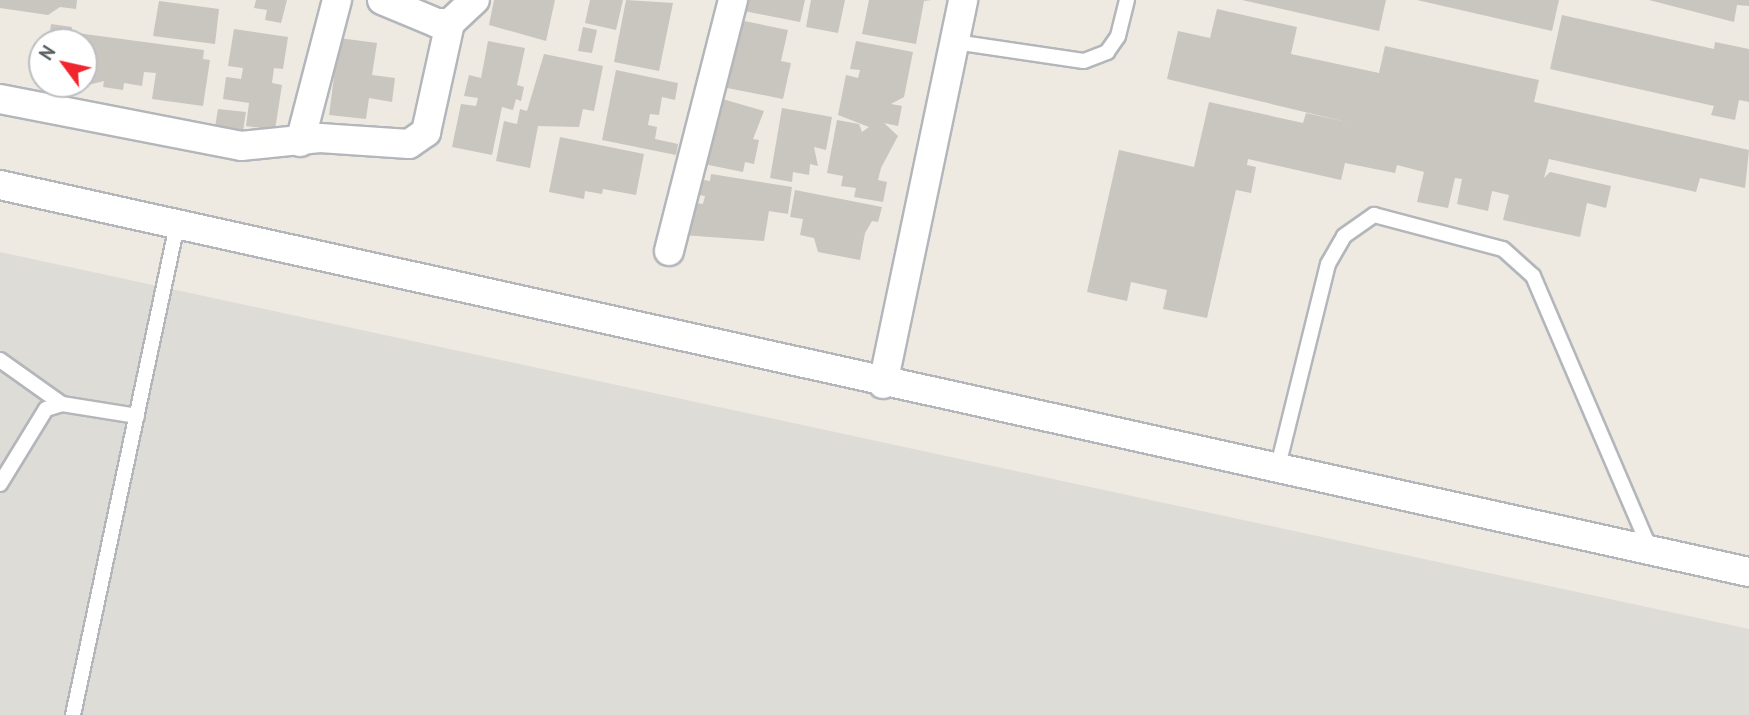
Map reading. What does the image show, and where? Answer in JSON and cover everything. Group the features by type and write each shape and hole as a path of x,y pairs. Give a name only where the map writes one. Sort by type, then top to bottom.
{"street":[{"path":"300,142 337,0"},
{"path":"382,0 450,23"},
{"path":"0,99 241,146 300,142 418,142 450,23 475,0"},
{"path":"669,251 733,0"},
{"path":"883,384 963,0"},
{"path":"0,185 883,384 1749,572"}],"lane":[{"path":"955,42 1084,61 1112,44 1127,0"},
{"path":"1277,470 1328,264 1343,236 1374,215 1503,249 1533,276 1651,551"},
{"path":"73,715 177,225"},
{"path":"0,360 62,404 137,416"},
{"path":"0,484 46,409 62,404"}],"shaded area":[{"path":"0,252 1749,629 1749,715 0,715"}],"building":[{"path":"0,0 77,0 76,9 60,7 48,15 0,8"},
{"path":"256,0 287,0 281,23 265,20 267,10 254,8"},
{"path":"494,0 555,0 546,41 489,25"},
{"path":"590,0 623,0 616,30 585,23"},
{"path":"626,0 673,3 659,71 614,62"},
{"path":"741,0 805,0 800,22 739,10"},
{"path":"811,0 845,0 838,33 806,27"},
{"path":"869,0 932,0 924,1 916,44 862,34"},
{"path":"1242,0 1386,0 1379,31"},
{"path":"1417,0 1559,0 1552,31"},
{"path":"1649,0 1749,0 1749,6 1737,5 1734,22"},
{"path":"159,1 219,9 215,44 153,36"},
{"path":"1217,9 1297,27 1291,54 1379,73 1385,46 1539,80 1534,102 1749,150 1745,188 1700,178 1696,192 1549,159 1544,178 1550,172 1611,186 1606,208 1587,203 1580,237 1503,220 1509,195 1492,191 1488,211 1457,204 1462,179 1455,178 1448,208 1417,202 1424,172 1397,165 1395,173 1345,163 1341,180 1248,159 1247,165 1256,167 1251,193 1236,190 1207,318 1163,309 1167,290 1131,282 1127,301 1087,292 1119,150 1194,167 1209,102 1303,123 1306,113 1351,123 1167,79 1178,31 1210,38"},
{"path":"1562,15 1714,49 1715,42 1749,49 1749,102 1739,100 1735,120 1711,115 1714,106 1550,69"},
{"path":"739,20 788,30 781,61 791,63 783,99 717,86"},
{"path":"51,24 72,27 72,28 51,28"},
{"path":"583,27 597,30 592,53 578,51"},
{"path":"234,29 288,37 283,69 274,68 272,83 282,85 275,130 246,126 249,103 223,99 226,77 241,79 243,68 228,66"},
{"path":"98,36 204,50 203,59 210,60 203,106 152,99 156,73 144,72 142,86 124,83 123,90 103,87 104,81 98,82"},
{"path":"339,38 377,43 372,75 395,78 392,102 369,98 366,119 329,115"},
{"path":"488,41 525,48 517,85 524,87 521,101 516,99 513,110 502,107 492,155 452,147 461,104 476,106 478,98 464,96 469,75 481,78"},
{"path":"856,41 913,52 904,97 891,104 902,106 898,126 884,123 898,136 881,168 878,180 887,182 883,202 854,197 856,188 841,186 843,176 827,173 837,120 859,124 862,132 869,127 838,115 846,75 858,78 860,70 850,69"},
{"path":"544,54 603,66 594,111 583,109 579,127 538,126 530,168 496,161 504,121 517,124 520,109 527,111"},
{"path":"616,70 678,83 675,100 662,97 659,115 650,114 648,125 657,127 655,139 678,144 676,155 602,140"},
{"path":"712,96 764,111 753,139 759,140 754,164 745,162 743,172 699,163"},
{"path":"782,108 832,117 826,150 814,147 818,166 810,164 809,175 793,172 792,182 770,178"},
{"path":"218,109 246,112 243,131 215,127"},
{"path":"560,137 644,154 636,195 603,189 602,194 585,191 584,199 549,192"},
{"path":"711,174 792,187 788,214 769,211 764,241 683,235 688,202 703,204 705,196 689,193 692,178 710,181"},
{"path":"795,190 882,207 878,222 872,221 865,233 860,260 818,252 814,238 800,235 803,219 790,217"}]}
